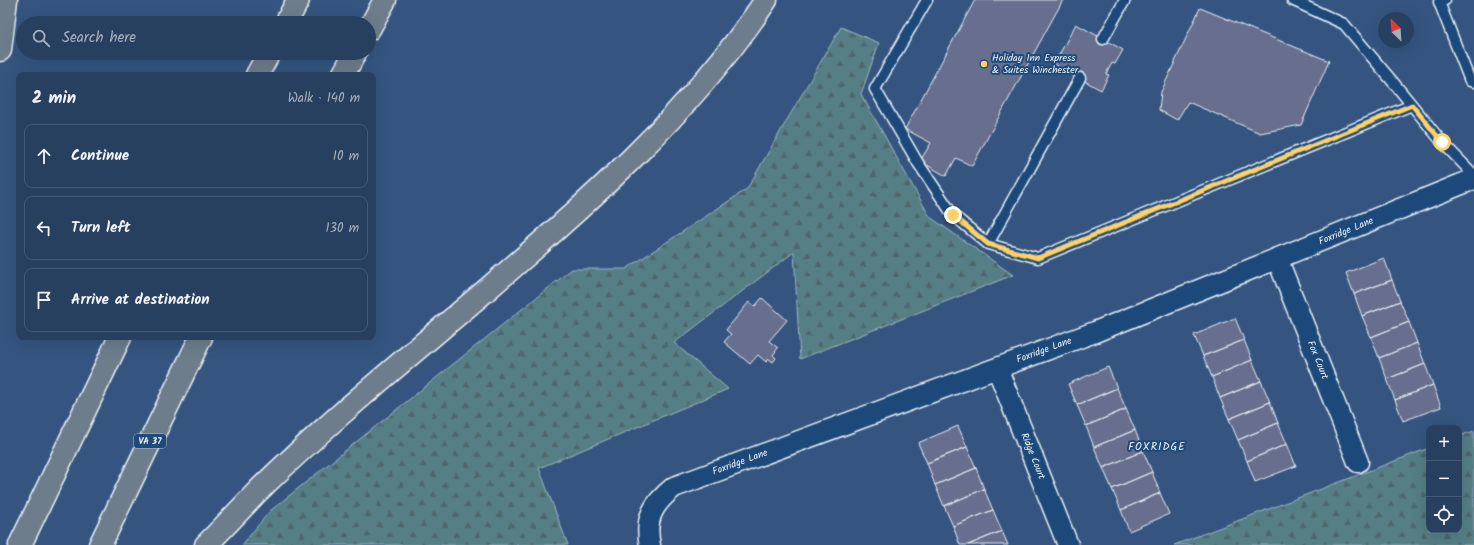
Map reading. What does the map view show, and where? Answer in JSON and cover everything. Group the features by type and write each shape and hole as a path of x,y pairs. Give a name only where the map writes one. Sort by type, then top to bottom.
{"highway":[{"path":"0,49 6,0"},
{"path":"0,49 11,0"},
{"path":"290,16 298,0"},
{"path":"376,16 385,0"},
{"path":"206,545 259,491 336,419 576,213 632,158 696,91 749,25 766,0"},
{"path":"259,72 265,60"},
{"path":"345,72 351,60"},
{"path":"20,545 119,340"},
{"name":"VA 37","path":"100,545 200,340"}],"street":[{"name":"Foxridge Lane","path":"650,545 648,526 653,509 660,498 674,487 1095,332 1474,179"},
{"name":"Fox Court","path":"1277,258 1358,462"},
{"name":"Ridge Court","path":"997,368 1068,545"}],"lane":[{"path":"926,0 875,89 918,163 953,215 988,244 1038,258 1412,105"},
{"path":"1104,39 1125,0"},
{"path":"1292,0 1344,24 1442,142 1474,175"},
{"path":"1445,0 1439,2 1470,81 1474,82"},
{"path":"988,244 1080,78"}],"green space":[{"path":"841,27 879,43 861,94 930,217 1013,275 800,359 794,252 674,343 728,389 539,468 568,545 242,545 270,511 572,269 626,269 747,189"},
{"path":"1474,431 1474,545 1174,545 1426,449 1426,533 1462,533 1462,435"}],"building":[{"name":"Holiday Inn Express & Suites Winchester","path":"975,0 1063,0 972,166 956,158 946,176 920,161 931,143 905,129"},
{"path":"1200,8 1329,61 1301,125 1260,133 1188,102 1177,120 1159,110 1161,92"},
{"path":"1076,24 1123,50 1115,64 1112,63 1106,74 1109,75 1101,90 1054,64"},
{"path":"1384,258 1392,280 1354,294 1346,273"},
{"path":"1392,280 1400,301 1362,316 1354,294"},
{"path":"762,298 787,320 769,341 778,348 773,355 776,358 773,362 769,359 766,362 758,355 750,364 724,342 731,334 726,330 749,302 755,306"},
{"path":"1400,301 1409,322 1371,337 1362,316"},
{"path":"1235,318 1244,340 1203,356 1194,335"},
{"path":"1409,322 1417,343 1379,358 1371,337"},
{"path":"1244,340 1252,360 1212,377 1203,356"},
{"path":"1417,343 1425,364 1387,379 1379,358"},
{"path":"1252,360 1261,381 1220,398 1212,377"},
{"path":"1425,364 1433,385 1395,400 1387,379"},
{"path":"1108,367 1117,388 1077,405 1068,384"},
{"path":"1261,381 1270,402 1229,419 1220,398"},
{"path":"1433,385 1441,407 1403,421 1395,400"},
{"path":"1117,388 1126,409 1086,426 1077,405"},
{"path":"1270,402 1278,423 1238,440 1229,419"},
{"path":"1126,409 1135,430 1094,447 1086,426"},
{"path":"1278,423 1287,444 1247,461 1238,440"},
{"path":"958,426 967,447 927,463 918,443"},
{"path":"1135,430 1143,451 1103,468 1094,447"},
{"path":"1287,444 1296,466 1255,482 1247,461"},
{"path":"967,447 976,468 935,485 927,463"},
{"path":"1143,451 1152,472 1112,489 1103,468"},
{"path":"976,468 984,489 944,506 935,485"},
{"path":"1152,472 1160,493 1121,510 1112,489"},
{"path":"984,489 993,510 953,526 944,506"},
{"path":"1160,493 1169,514 1129,531 1121,510"},
{"path":"993,510 1002,531 968,545 960,545 953,526"},
{"path":"1002,531 1008,545 968,545"}],"place":[{"name":"Holiday Inn Express & Suites Winchester","path":"984,64"}],"district":[{"name":"FOXRIDGE","path":"1157,447"}],"route":[{"path":"953,215 988,244 1038,258 1412,105 1442,142"}]}
